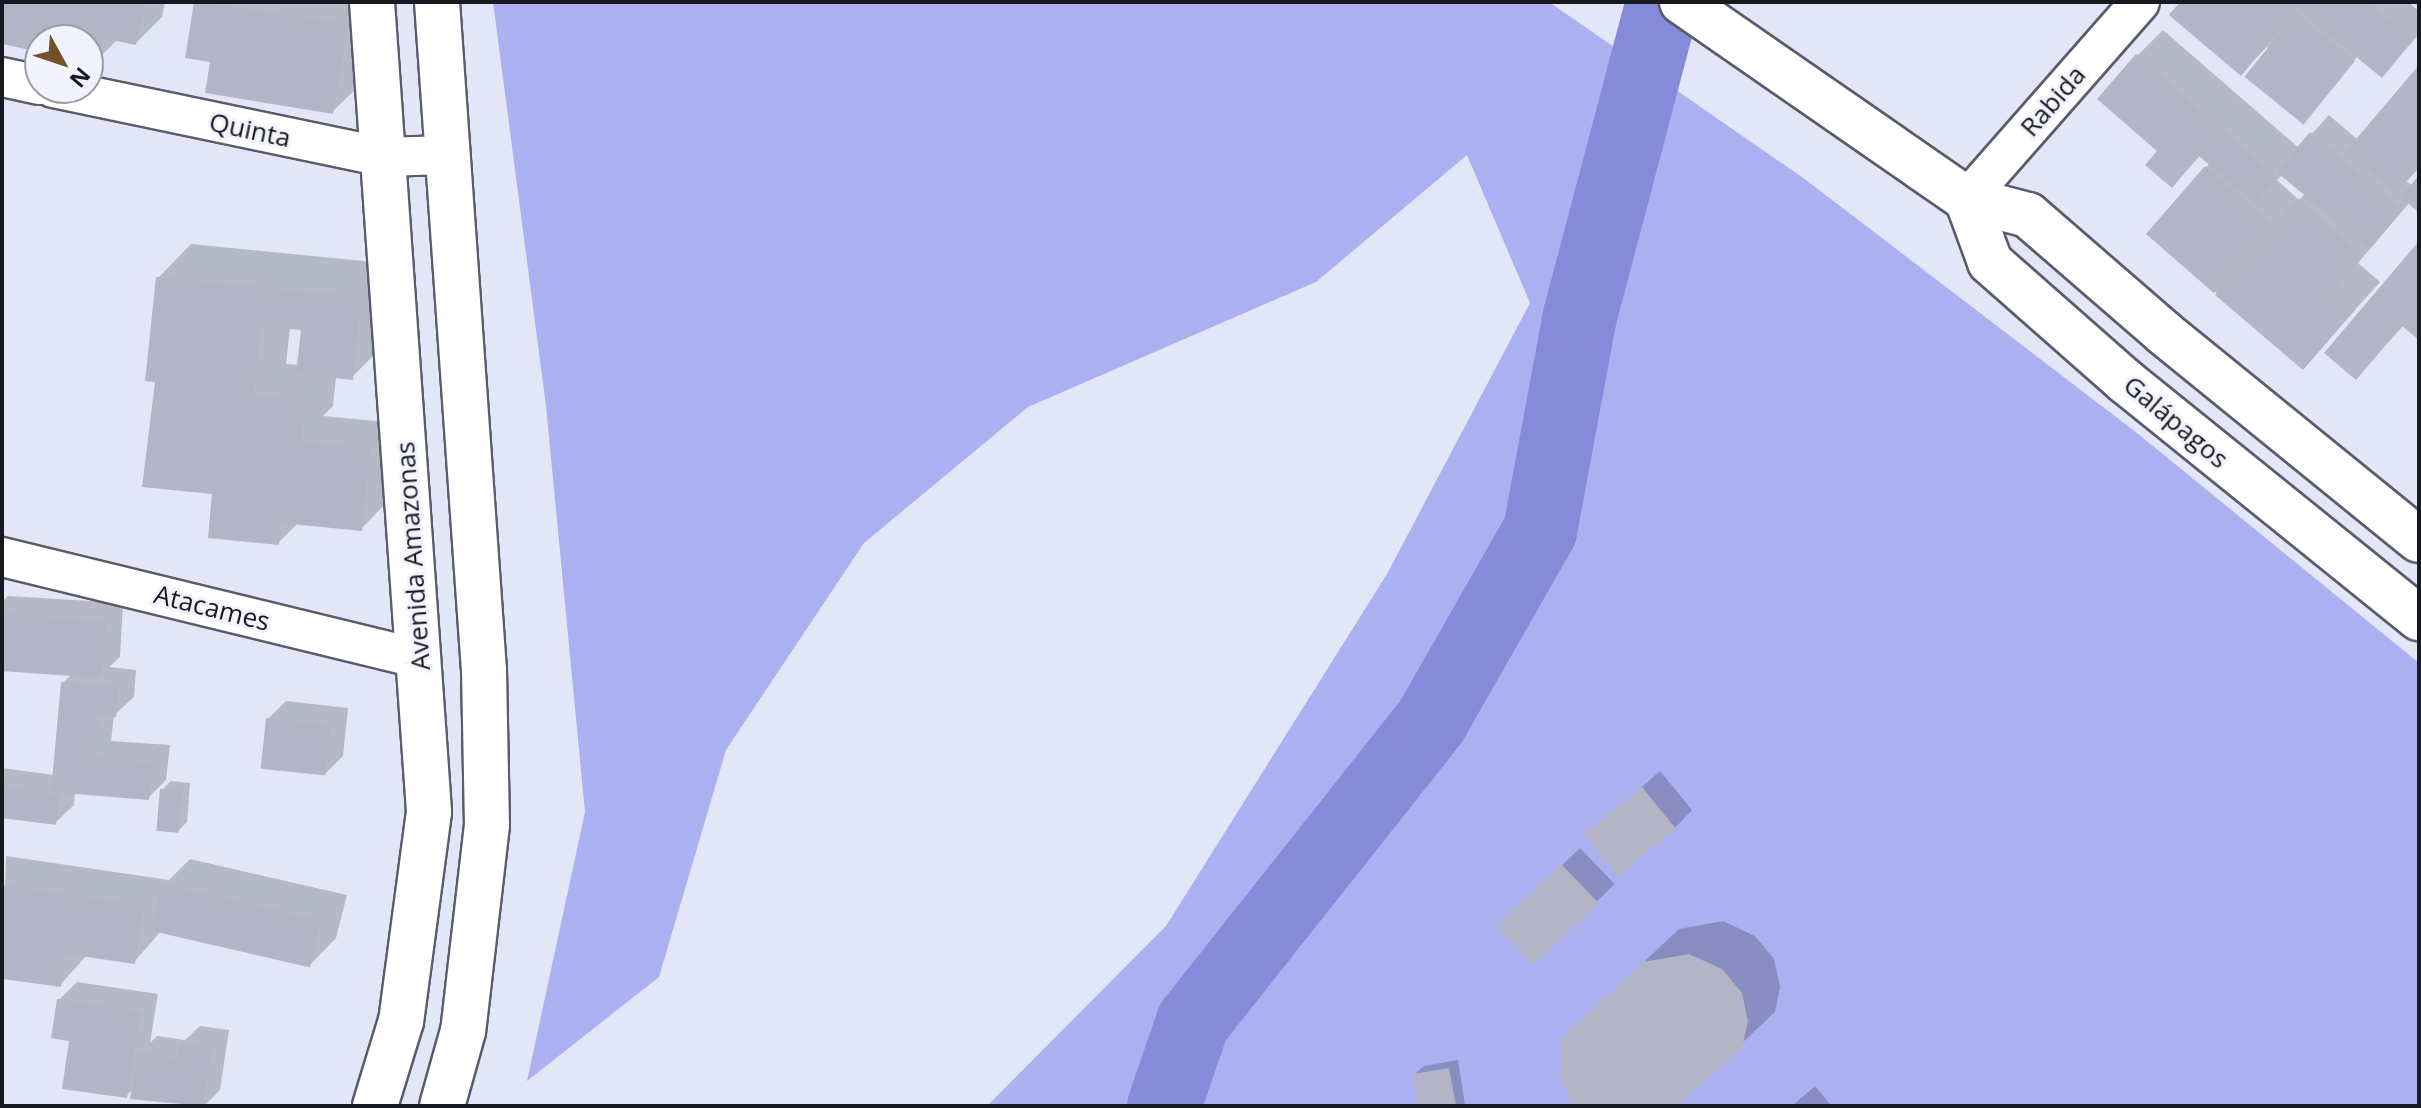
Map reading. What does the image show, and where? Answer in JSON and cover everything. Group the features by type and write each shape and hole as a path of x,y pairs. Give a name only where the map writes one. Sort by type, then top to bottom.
{"main road":[{"name":"Avenida Amazonas","path":"372,2 421,659 429,812 401,1021 375,1106"},
{"path":"437,2 484,670 487,825 463,1031 442,1106"},
{"path":"1694,10 1967,199 2028,215 2164,333 2419,540"},
{"name":"Galápagos","path":"1967,199 1990,262 2125,381 2419,618"}],"street":[{"name":"Rabida","path":"1967,199 2140,2"},
{"path":"2,77 24,82"},
{"name":"Quinta","path":"104,99 382,157 448,155"},
{"name":"Atacames","path":"2,557 421,659"}],"shaded area":[{"path":"493,2 1549,2 1806,180 2137,433 2419,663 2419,1106 987,1106 1166,926 1387,574 1530,303 1467,155 1316,282 1028,407 864,543 726,750 659,977 527,1081 585,812 546,406"}],"building":[{"path":"2,2 146,2 136,45 104,38 104,24 24,24 24,49 2,44"},
{"path":"194,2 348,24 333,114 205,93 210,62 185,58"},
{"path":"2180,2 2292,2 2296,10 2241,76 2169,15"},
{"path":"2298,2 2368,2 2414,39 2382,78 2294,6"},
{"path":"2296,13 2355,61 2303,125 2244,77"},
{"path":"2136,54 2278,178 2255,204 2199,156 2172,188 2145,165 2157,151 2097,99"},
{"path":"2419,65 2419,167 2396,194 2346,151"},
{"path":"2310,132 2403,210 2369,250 2277,172"},
{"path":"2205,166 2273,225 2214,293 2146,234"},
{"path":"2419,175 2419,213 2401,197"},
{"path":"2298,198 2363,255 2333,290 2355,310 2303,370 2215,295"},
{"path":"2419,241 2419,340 2402,326 2356,380 2324,353"},
{"path":"156,277 361,297 353,380 296,374 301,330 261,326 253,396 305,401 301,442 370,449 362,531 281,523 279,545 208,538 212,494 142,487 155,382 145,381"},
{"path":"2,614 106,621 102,678 2,671"},
{"path":"61,682 119,687 116,717 98,715 94,758 153,763 149,800 51,792"},
{"path":"266,718 331,725 325,776 261,769"},
{"path":"1642,787 1676,829 1618,876 1584,834"},
{"path":"2,788 60,795 56,825 2,818"},
{"path":"160,789 182,791 178,833 156,831"},
{"path":"1561,864 1599,903 1534,965 1496,927"},
{"path":"162,884 321,921 310,967 151,931"},
{"path":"2,885 144,906 135,964 66,954 61,987 2,979"},
{"path":"1689,954 1722,969 1742,993 1748,1021 1742,1048 1677,1106 1572,1106 1560,1076 1562,1038 1643,962"},
{"path":"57,999 141,1012 127,1098 62,1089 69,1041 51,1038"},
{"path":"180,1043 212,1048 203,1106 130,1099 137,1053 177,1059"},
{"path":"1449,1068 1456,1106 1418,1106 1413,1074"}],"waterway":[{"path":"1164,1106 1193,1022 1432,720 1540,531 1580,316 1663,2"}]}
